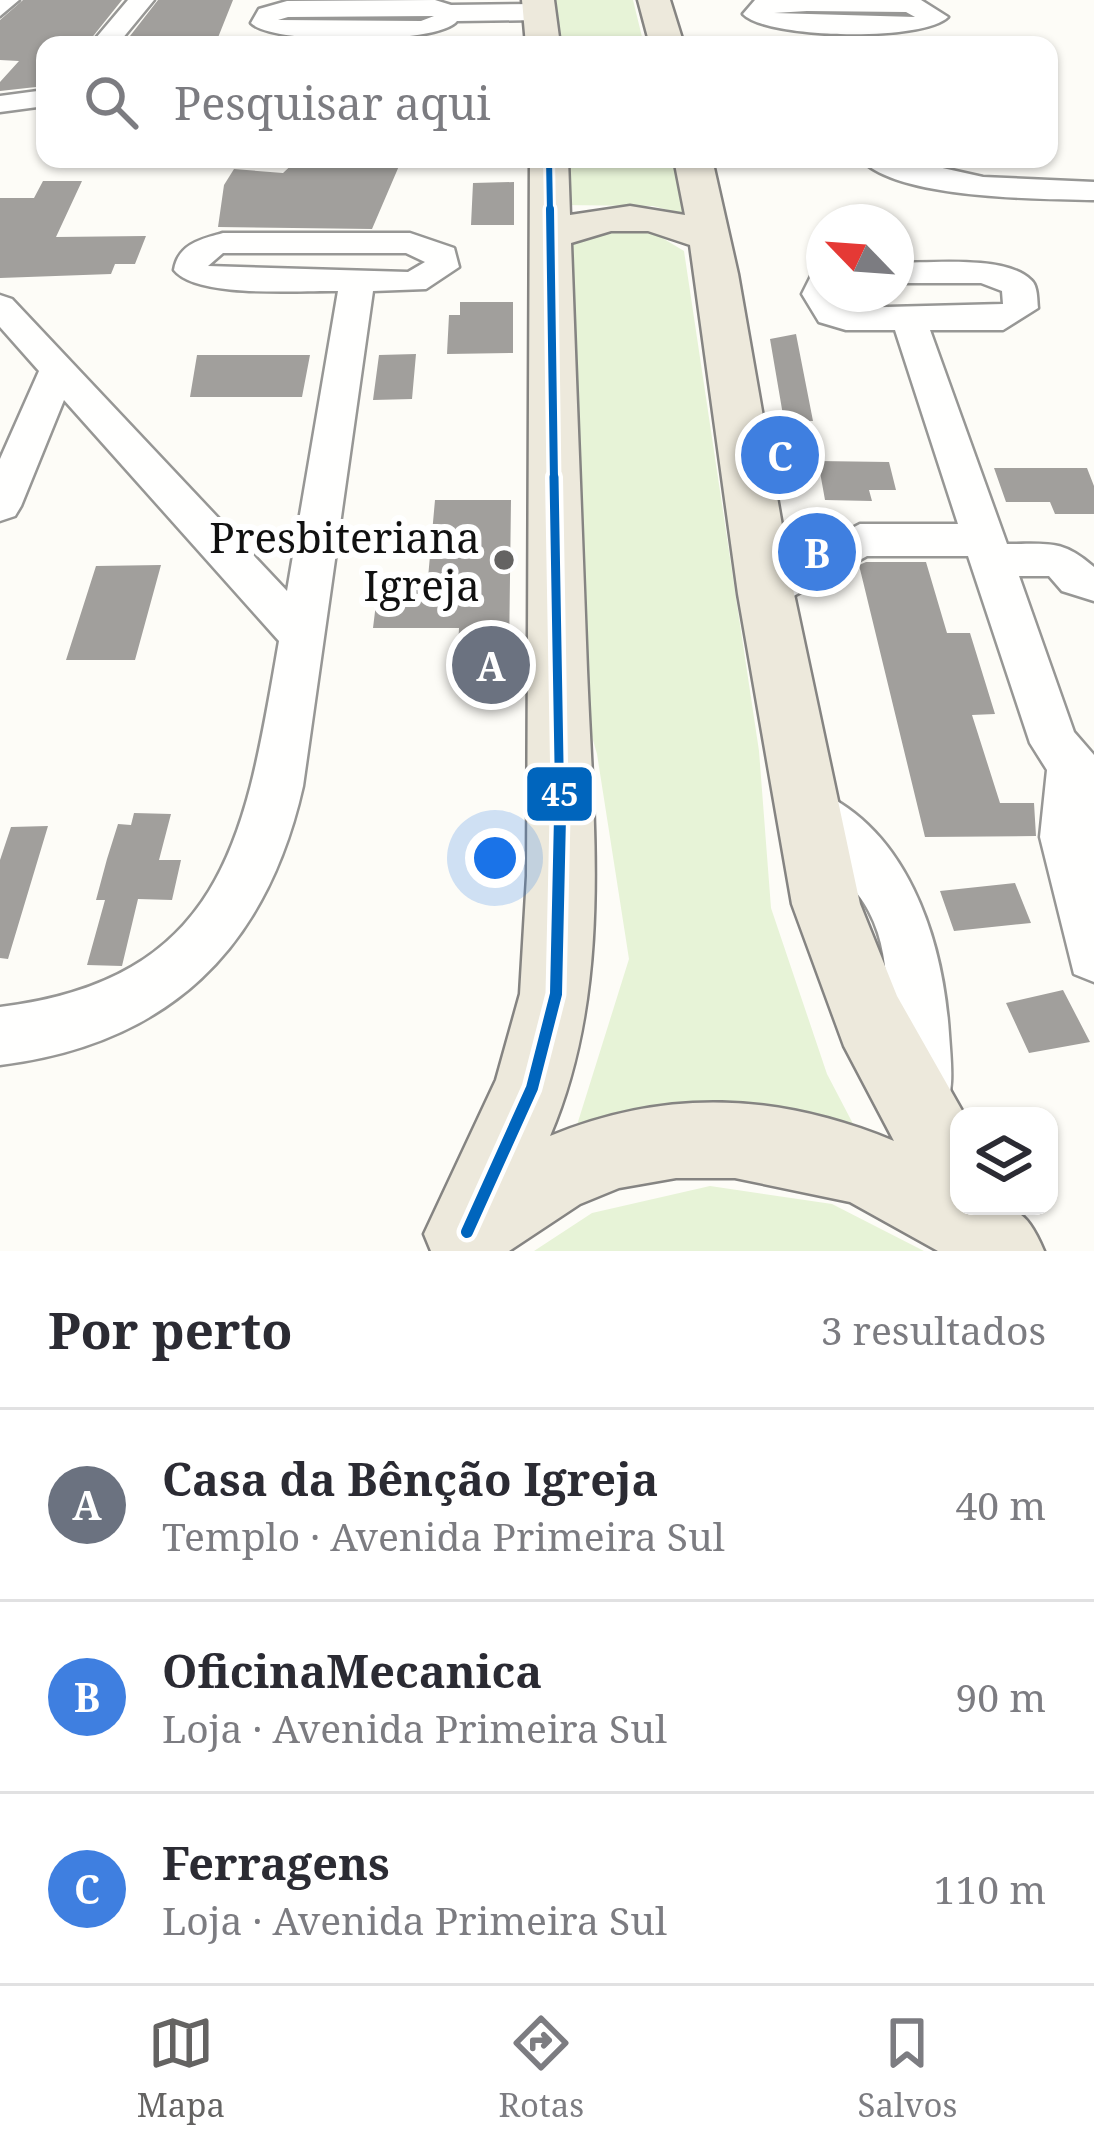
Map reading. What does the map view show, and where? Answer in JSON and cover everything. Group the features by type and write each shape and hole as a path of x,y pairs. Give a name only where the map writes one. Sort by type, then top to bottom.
{"main road":[{"path":"654,0 664,36"},
{"path":"457,1241 532,1088 556,994 561,876 549,168"},
{"path":"695,168 718,274 766,594 826,904 844,962 922,1117 981,1220"},
{"path":"552,236 604,216 642,215 707,237"},
{"path":"457,1241 567,1168 674,1138 779,1142 885,1174 981,1220"}],"street":[{"path":"0,8 8,0"},
{"path":"111,36 142,0"},
{"path":"806,1 911,5 935,17 929,24 897,25 773,22 756,14 761,6 806,1"},
{"path":"448,13 445,22 424,29 278,29 264,23 276,10 364,4 540,19"},
{"path":"2,105 36,99"},
{"path":"896,168 970,187 1094,191"},
{"path":"223,243 410,243 442,255 442,266 414,281 357,281 206,277 191,270 192,261 207,247 223,243"},
{"path":"830,312 908,320 1003,319 1021,308 1018,285 999,274 914,273"},
{"path":"0,1036 43,1034 122,1003 164,976 223,914 250,874 274,804 357,281"},
{"path":"0,306 302,637"},
{"path":"908,320 1054,743 1083,778 1066,837 1094,955"},
{"path":"0,506 58,370"},
{"path":"766,594 860,540 1083,562"}],"green space":[{"path":"548,0 633,0 642,36 551,36"},
{"path":"559,168 674,168 687,215 653,206 560,205"},
{"path":"608,224 644,227 684,251 759,751 771,908 827,1074 862,1141 694,1108 577,1125 629,959 597,754 579,692 563,247"},
{"path":"710,1186 832,1204 924,1251 534,1251 592,1213"}],"building":[{"path":"23,0 122,0 93,36 36,36 36,87 0,91 0,82 19,61 0,60 0,20"},
{"path":"158,0 233,0 219,36 130,36"},
{"path":"288,168 398,168 372,229 218,227 224,185 234,169 283,173"},
{"path":"43,181 82,181 56,237 146,236 135,264 115,264 111,274 0,278 0,198 34,198"},
{"path":"514,182 514,225 471,225 473,183"},
{"path":"460,302 513,302 513,353 447,354 449,315 460,315"},
{"path":"796,334 813,421 784,421 770,339"},
{"path":"416,354 412,399 373,400 379,355"},
{"path":"197,355 310,355 302,397 190,397"},
{"path":"818,461 889,462 896,490 869,490 872,501 825,500"},
{"path":"994,468 1087,468 1094,486 1094,514 1055,514 1050,502 1006,502"},
{"path":"435,500 511,500 509,655 458,648 459,628 373,628 379,579 428,578"},
{"path":"926,562 947,633 970,633 995,714 972,715 1000,803 1034,803 1036,836 925,837 859,565"},
{"path":"161,565 135,660 66,660 96,566"},
{"path":"134,813 171,814 159,860 181,860 172,900 138,899 122,966 87,965 105,900 96,900 107,859 118,824 131,825"},
{"path":"48,826 8,959 0,958 0,860 11,827"},
{"path":"1015,883 1031,923 954,931 940,891"},
{"path":"1063,990 1090,1042 1029,1053 1006,1003"}],"transit line":[{"name":"45","path":"467,1232 532,1088 556,994 561,876 549,168"}],"place":[{"name":"Ferragens","path":"780,455"},
{"name":"OficinaMecanica","path":"817,552"},
{"name":"Presbiteriana Igreja","path":"504,560"},
{"name":"Casa da Bênção Igreja","path":"491,665"}]}
